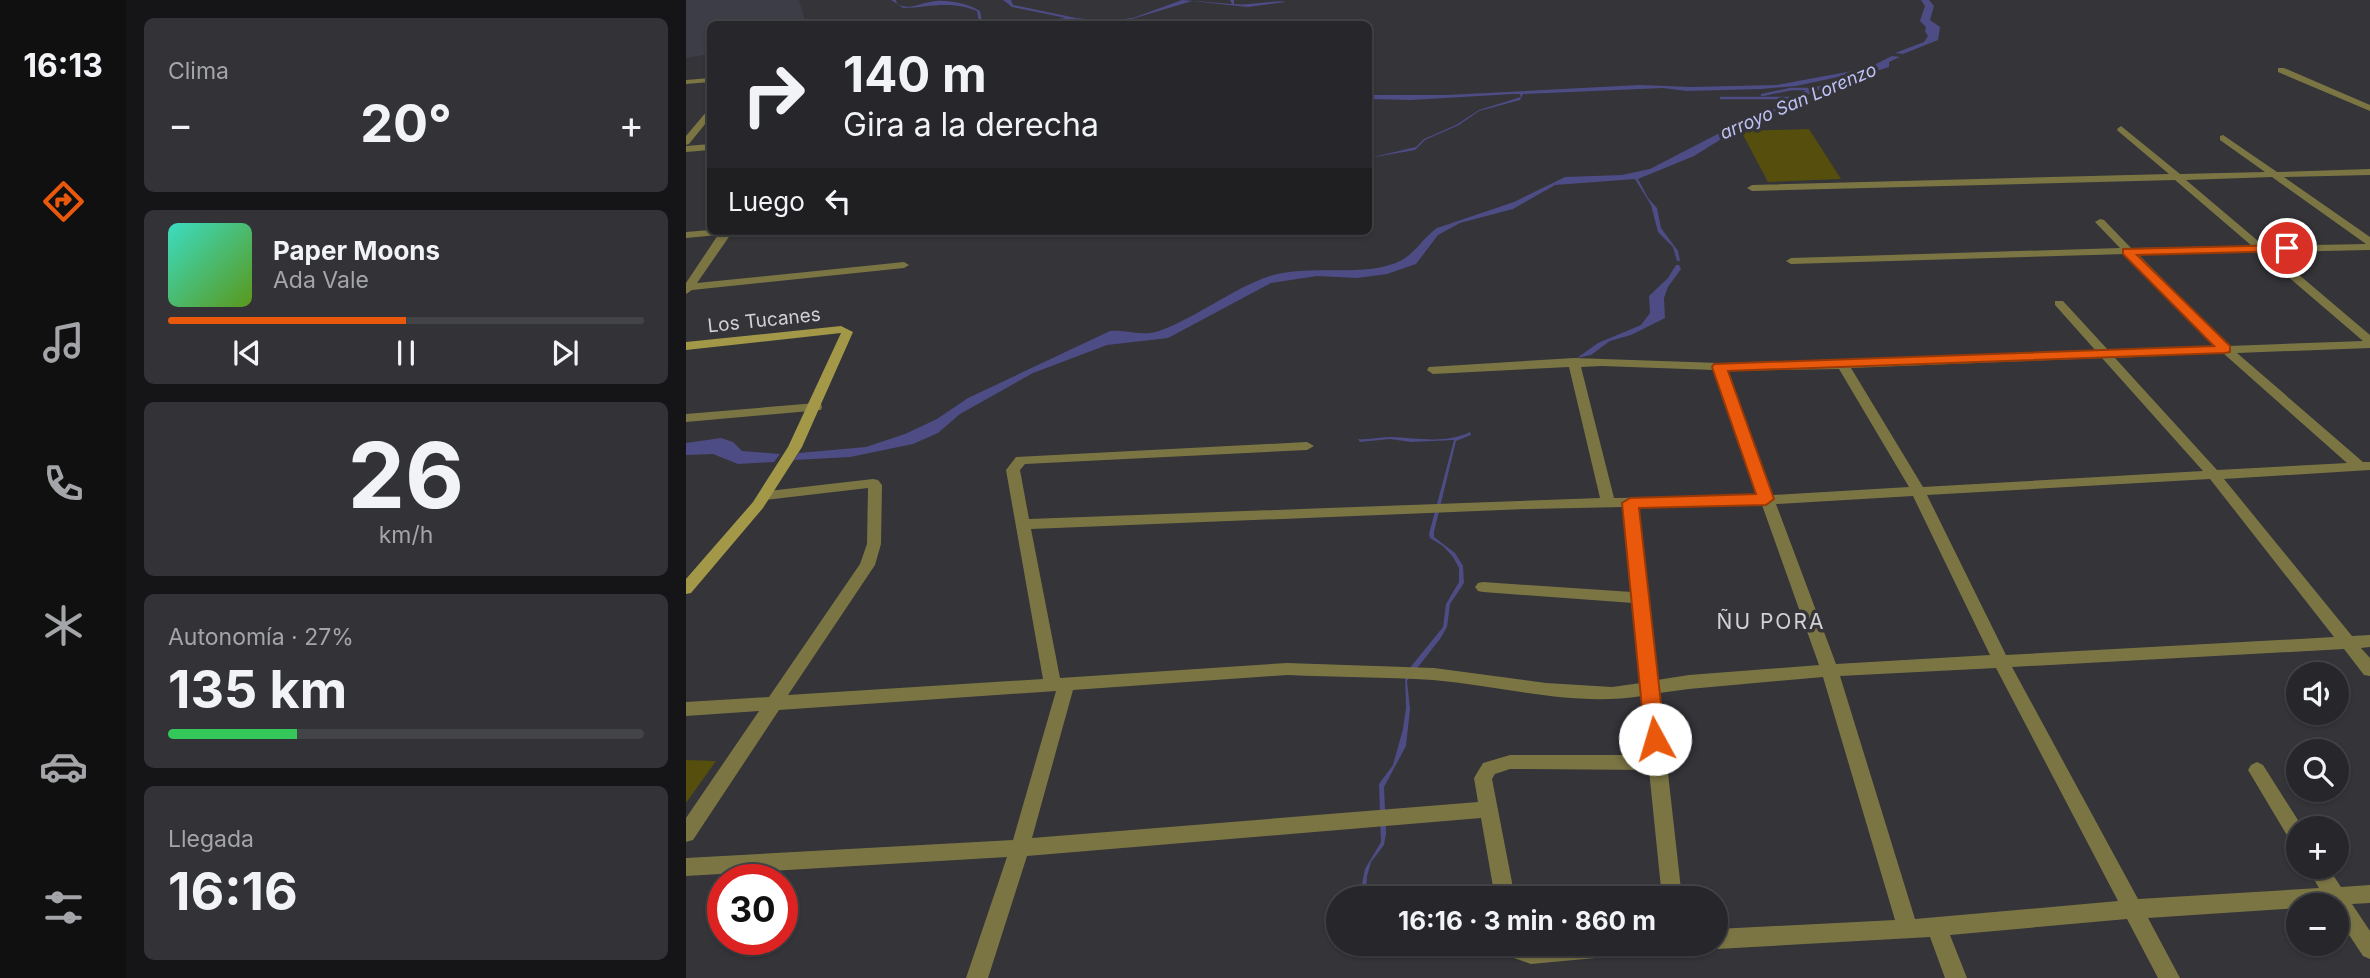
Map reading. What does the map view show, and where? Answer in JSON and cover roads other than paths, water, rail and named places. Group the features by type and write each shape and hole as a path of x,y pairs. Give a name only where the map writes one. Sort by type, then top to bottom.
{"street":[{"path":"2281,70 2370,108"},
{"path":"686,82 707,80"},
{"path":"686,142 707,117"},
{"path":"2121,129 2370,342"},
{"path":"2223,138 2370,245"},
{"path":"686,149 707,148"},
{"path":"1752,188 2370,172"},
{"path":"2100,222 2225,349 2365,466"},
{"path":"686,235 707,233"},
{"path":"688,289 723,235"},
{"path":"1791,261 2370,245"},
{"path":"688,289 904,265"},
{"path":"2059,303 2213,474 2370,670"},
{"name":"Los Tucanes","path":"686,346 845,330 847,332 816,407"},
{"path":"1433,370 1574,362 1719,367 1843,365 2370,342"},
{"path":"1574,362 1608,502"},
{"path":"1843,365 1917,489 2001,662 2135,909 2169,978"},
{"path":"1719,367 1829,671 1908,929"},
{"path":"686,418 816,407"},
{"path":"686,589 734,536 765,495 816,407"},
{"path":"977,978 1020,848 1059,684 1013,470 1021,460 1307,446"},
{"path":"1023,524 1608,502 1766,499 2365,466"},
{"path":"686,834 867,565 874,544 875,485 870,482 765,495"},
{"path":"1630,503 1670,886"},
{"path":"1483,587 1640,598"},
{"path":"686,709 1287,669 1434,674 1546,690 1612,694 1689,682 1829,671 2370,641"},
{"path":"1503,886 1483,778 1489,768 1500,764 1657,763"},
{"path":"2257,770 2286,817"},
{"path":"686,867 1020,848 1489,809"},
{"path":"2349,896 2370,894"},
{"path":"1728,938 1937,928 2135,909 2286,900"},
{"path":"2349,918 2370,949"},
{"path":"1937,928 1956,978"}],"waterway":[{"name":"arroyo San Lorenzo","path":"1762,95 1791,89 1817,89"},
{"name":"arroyo San Lorenzo","path":"1721,98 1796,98"}],"district":[{"name":"ÑU PORA","path":"1771,621"}]}
